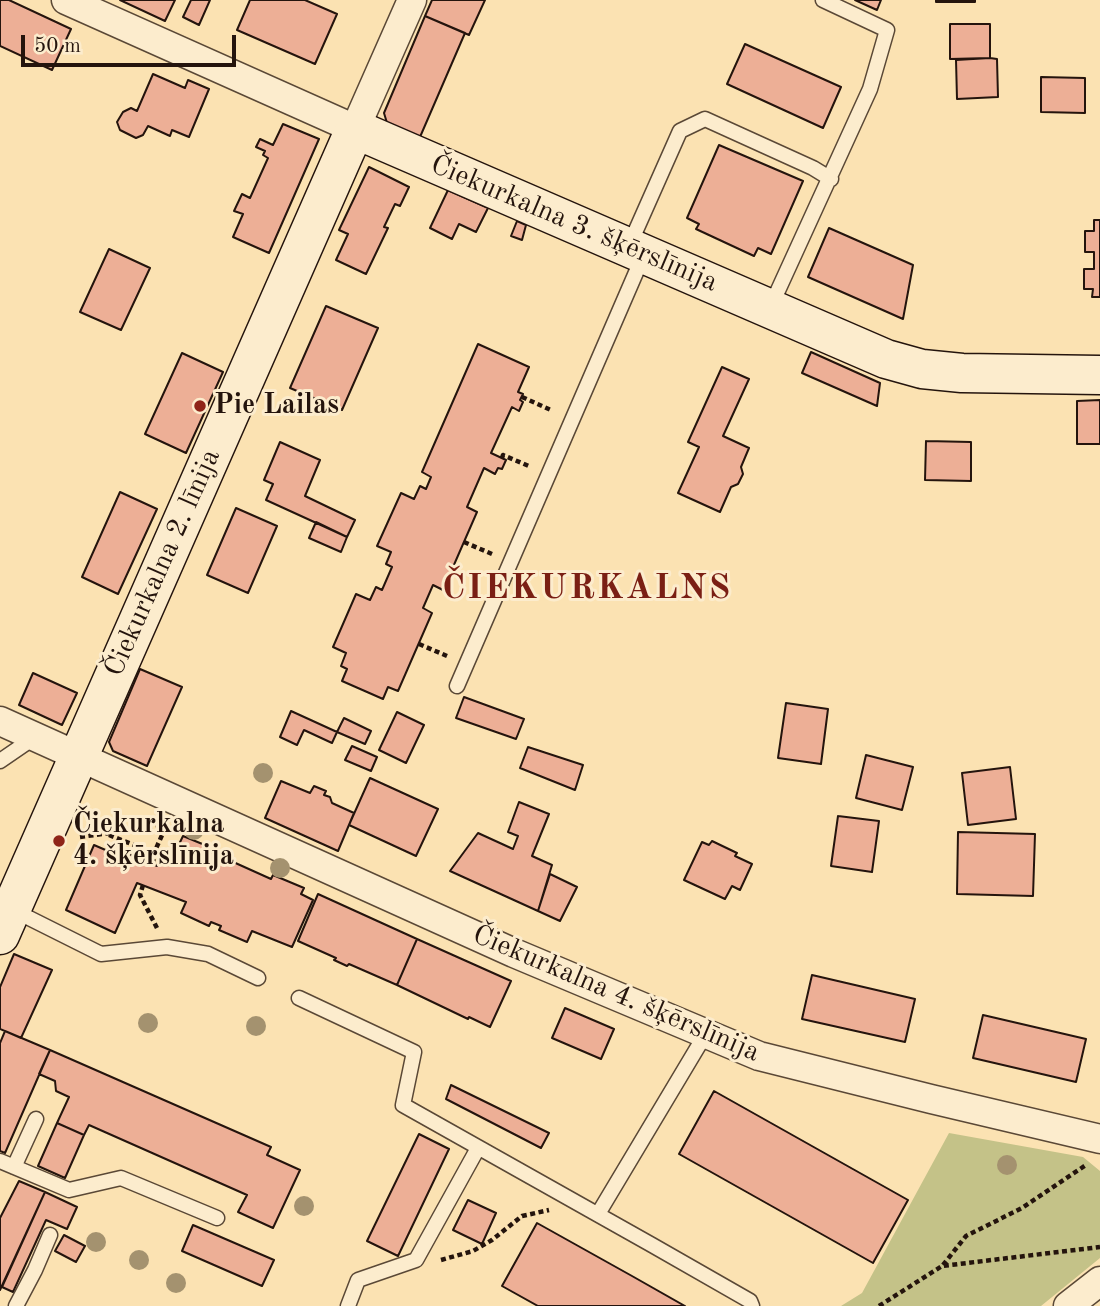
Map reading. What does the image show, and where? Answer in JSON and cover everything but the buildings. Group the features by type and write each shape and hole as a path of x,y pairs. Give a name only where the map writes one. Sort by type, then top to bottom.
{"street":[{"name":"Čiekurkalna 3. šķērslīnija","path":"66,0 355,129 886,359 922,369 962,373 1100,375"},
{"name":"Čiekurkalna 2. līnija","path":"6,922 412,0"},
{"name":"Čiekurkalna 4. šķērslīnija","path":"0,721 79,757 173,813 514,953 705,1035 759,1056 931,1099 1095,1150"},
{"path":"1068,1306 1100,1281"}],"lane":[{"path":"769,309 870,89 887,30 823,0"},
{"path":"457,686 572,419 680,131 705,119 831,178"},
{"path":"0,761 35,737"},
{"path":"6,922 101,954 167,947 208,954 258,978"},
{"path":"299,998 414,1052 403,1105 750,1301 752,1306"},
{"path":"598,1214 705,1035"},
{"path":"14,1167 36,1119"},
{"path":"348,1306 358,1280 416,1260 478,1148"},
{"path":"0,1161 69,1190 121,1178 217,1219"},
{"path":"16,1306 36,1270 50,1235"}],"path":[{"path":"522,397 572,419"},
{"path":"502,458 503,455 548,475"},
{"path":"464,542 510,562"},
{"path":"419,644 466,665"},
{"path":"45,832 66,839 106,834 173,813"},
{"path":"153,864 154,853 173,813"},
{"path":"106,834 154,853"},
{"path":"143,886 140,895 167,947"},
{"path":"879,1306 942,1266 966,1236 1022,1208 1095,1150"},
{"path":"436,1262 473,1251 522,1216 580,1204"},
{"path":"942,1266 1100,1247"}],"shaded area":[{"path":"949,1133 1083,1157 1100,1171 1100,1258 1041,1306 841,1306 862,1293"}],"place":[{"name":"Pie Lailas","path":"200,406"},
{"name":"Čiekurkalna 4. šķērslīnija","path":"59,841"}],"district":[{"name":"ČIEKURKALNS","path":"587,589"}]}
